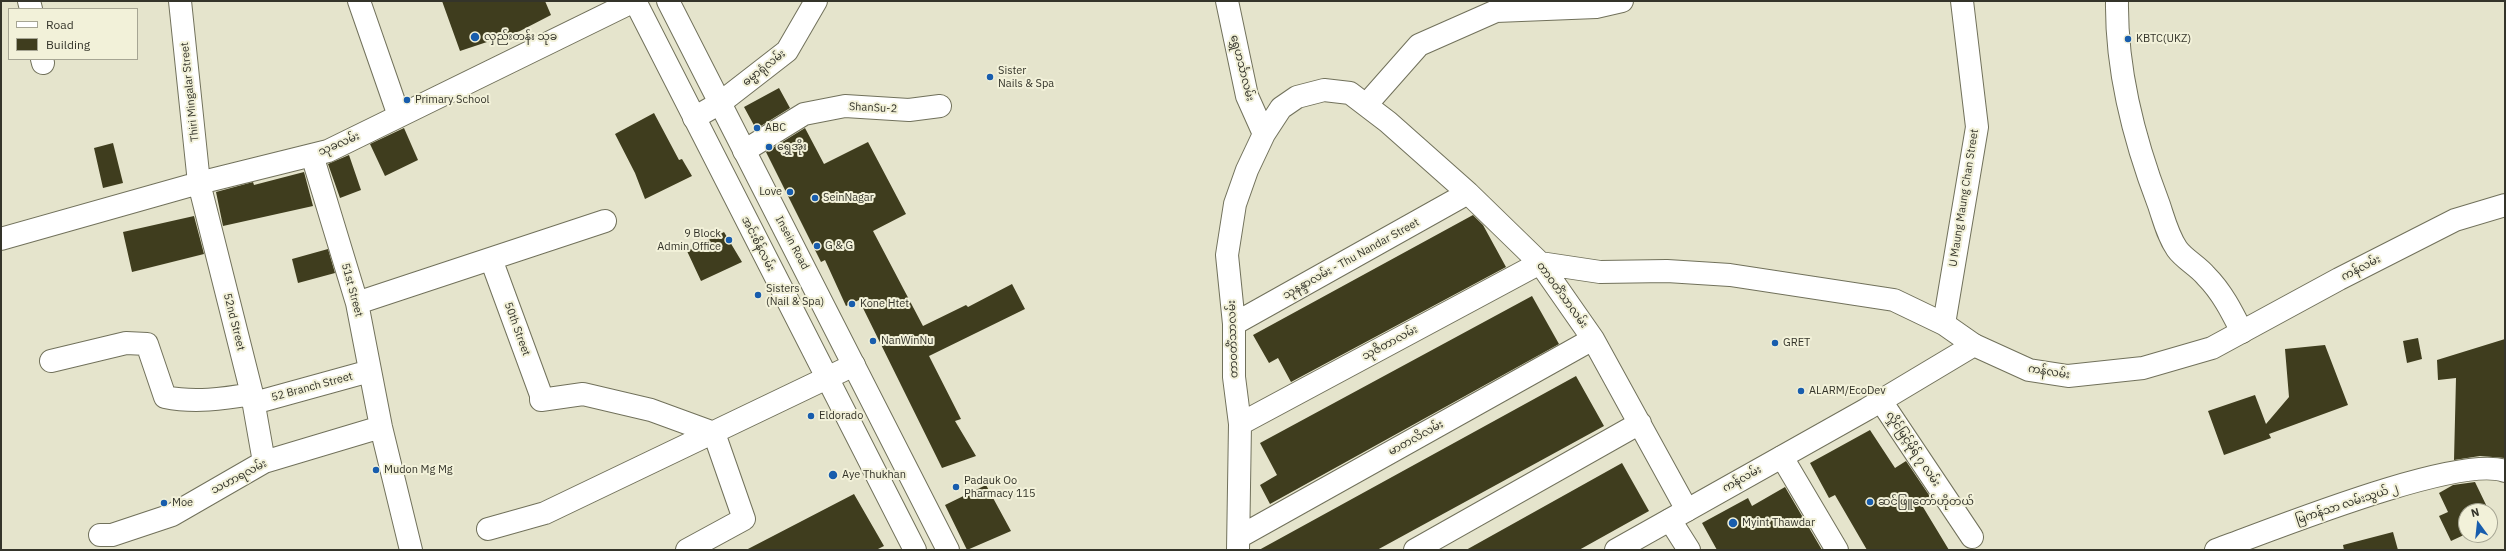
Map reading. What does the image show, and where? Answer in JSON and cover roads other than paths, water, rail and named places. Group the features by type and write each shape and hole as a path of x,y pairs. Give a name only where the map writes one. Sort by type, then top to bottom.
{"street":[{"name":"Thiri Mingalar Street","path":"180,1 199,183"},
{"path":"359,1 399,116"},
{"name":"သုခလမ်း","path":"1,239 199,183 328,151 634,1"},
{"name":"အင်းစိန်လမ်း","path":"634,1 915,550"},
{"name":"Insein Road","path":"668,1 948,550"},
{"name":"ဓမ္မာရုံလမ်း","path":"694,118 720,103 787,51 816,1"},
{"name":"ရွှေဟင်္သာလမ်း","path":"1227,1 1247,96 1264,134"},
{"path":"1366,105 1419,45 1496,11 1596,7 1622,1"},
{"name":"U Maung Maung Chan Street","path":"1944,324 1977,127 1962,1"},
{"path":"2116,1 2120,61 2130,114 2146,171 2171,240 2178,251 2202,271 2220,292 2242,332"},
{"name":"တာဝတိံသာလမ်း","path":"1238,543 1240,424 1234,377 1234,324 1227,255 1235,204 1247,170 1264,134 1281,108 1297,97 1324,90 1350,93 1366,105 1468,193 1540,263 1594,339 1640,424 1678,515 1689,550"},
{"name":"ShanSu-2","path":"744,151 804,114 845,106 908,110 940,106"},
{"name":"51st Street","path":"312,155 358,303 381,427 411,550"},
{"name":"52nd Street","path":"199,183 253,398 264,462"},
{"name":"သုနန္ဒာလမ်း - Thu Nandar Street","path":"1234,324 1468,193"},
{"name":"ကန်လမ်း","path":"1616,550 1881,401 1974,345 2028,370 2068,376 2143,368 2212,348 2454,220 2505,205"},
{"path":"358,303 605,221"},
{"name":"50th Street","path":"491,259 541,395 541,400 583,394 651,410 714,433"},
{"path":"1540,263 1600,272 1667,271 1730,275 1894,300 1944,324 1974,345"},
{"name":"သုဇိတာလမ်း","path":"1240,424 1540,263"},
{"name":"မာတလိလမ်း","path":"1238,543 1594,339"},
{"name":"52 Branch Street","path":"51,361 126,343 139,342 147,344 165,397 183,401 253,398 370,371"},
{"path":"488,529 545,514 827,380 854,365"},
{"name":"လှိုင်မြင့်မိုရ် ၇ လမ်း","path":"1881,401 1972,537"},
{"path":"1415,550 1640,424"},
{"name":"သဟာရလမ်း","path":"100,535 112,534 172,515 264,462 381,427"},
{"path":"687,550 744,519 714,433"},
{"path":"1782,457 1837,550"},
{"name":"မြကန်သာ လမ်းသွယ် ၂","path":"2216,550 2364,496 2453,472 2494,469 2505,472"}],"place":[{"name":"လှည်းတန်း သုခ","path":"475,37"},
{"name":"KBTC(UKZ)","path":"2128,39"},
{"name":"Sister Nails & Spa","path":"990,77"},
{"name":"Primary School","path":"407,100"},
{"name":"ABC","path":"757,128"},
{"name":"ရွှေအိုး","path":"769,147"},
{"name":"Love","path":"790,192"},
{"name":"SeinNagar","path":"815,198"},
{"name":"9 Block Admin Office","path":"729,240"},
{"name":"G & G","path":"817,246"},
{"name":"Sisters (Nail & Spa)","path":"758,295"},
{"name":"Kone Htet","path":"852,304"},
{"name":"NanWinNu","path":"873,341"},
{"name":"GRET","path":"1775,343"},
{"name":"ALARM/EcoDev","path":"1801,391"},
{"name":"Eldorado","path":"811,416"},
{"name":"Mudon Mg Mg","path":"376,470"},
{"name":"Aye Thukhan","path":"833,475"},
{"name":"Padauk Oo Pharmacy 115","path":"956,487"},
{"name":"ဆင်ဖြူတော်ဟိုတယ်","path":"1870,502"},
{"name":"Moe","path":"164,503"},
{"name":"Myint Thawdar","path":"1733,523"}]}
